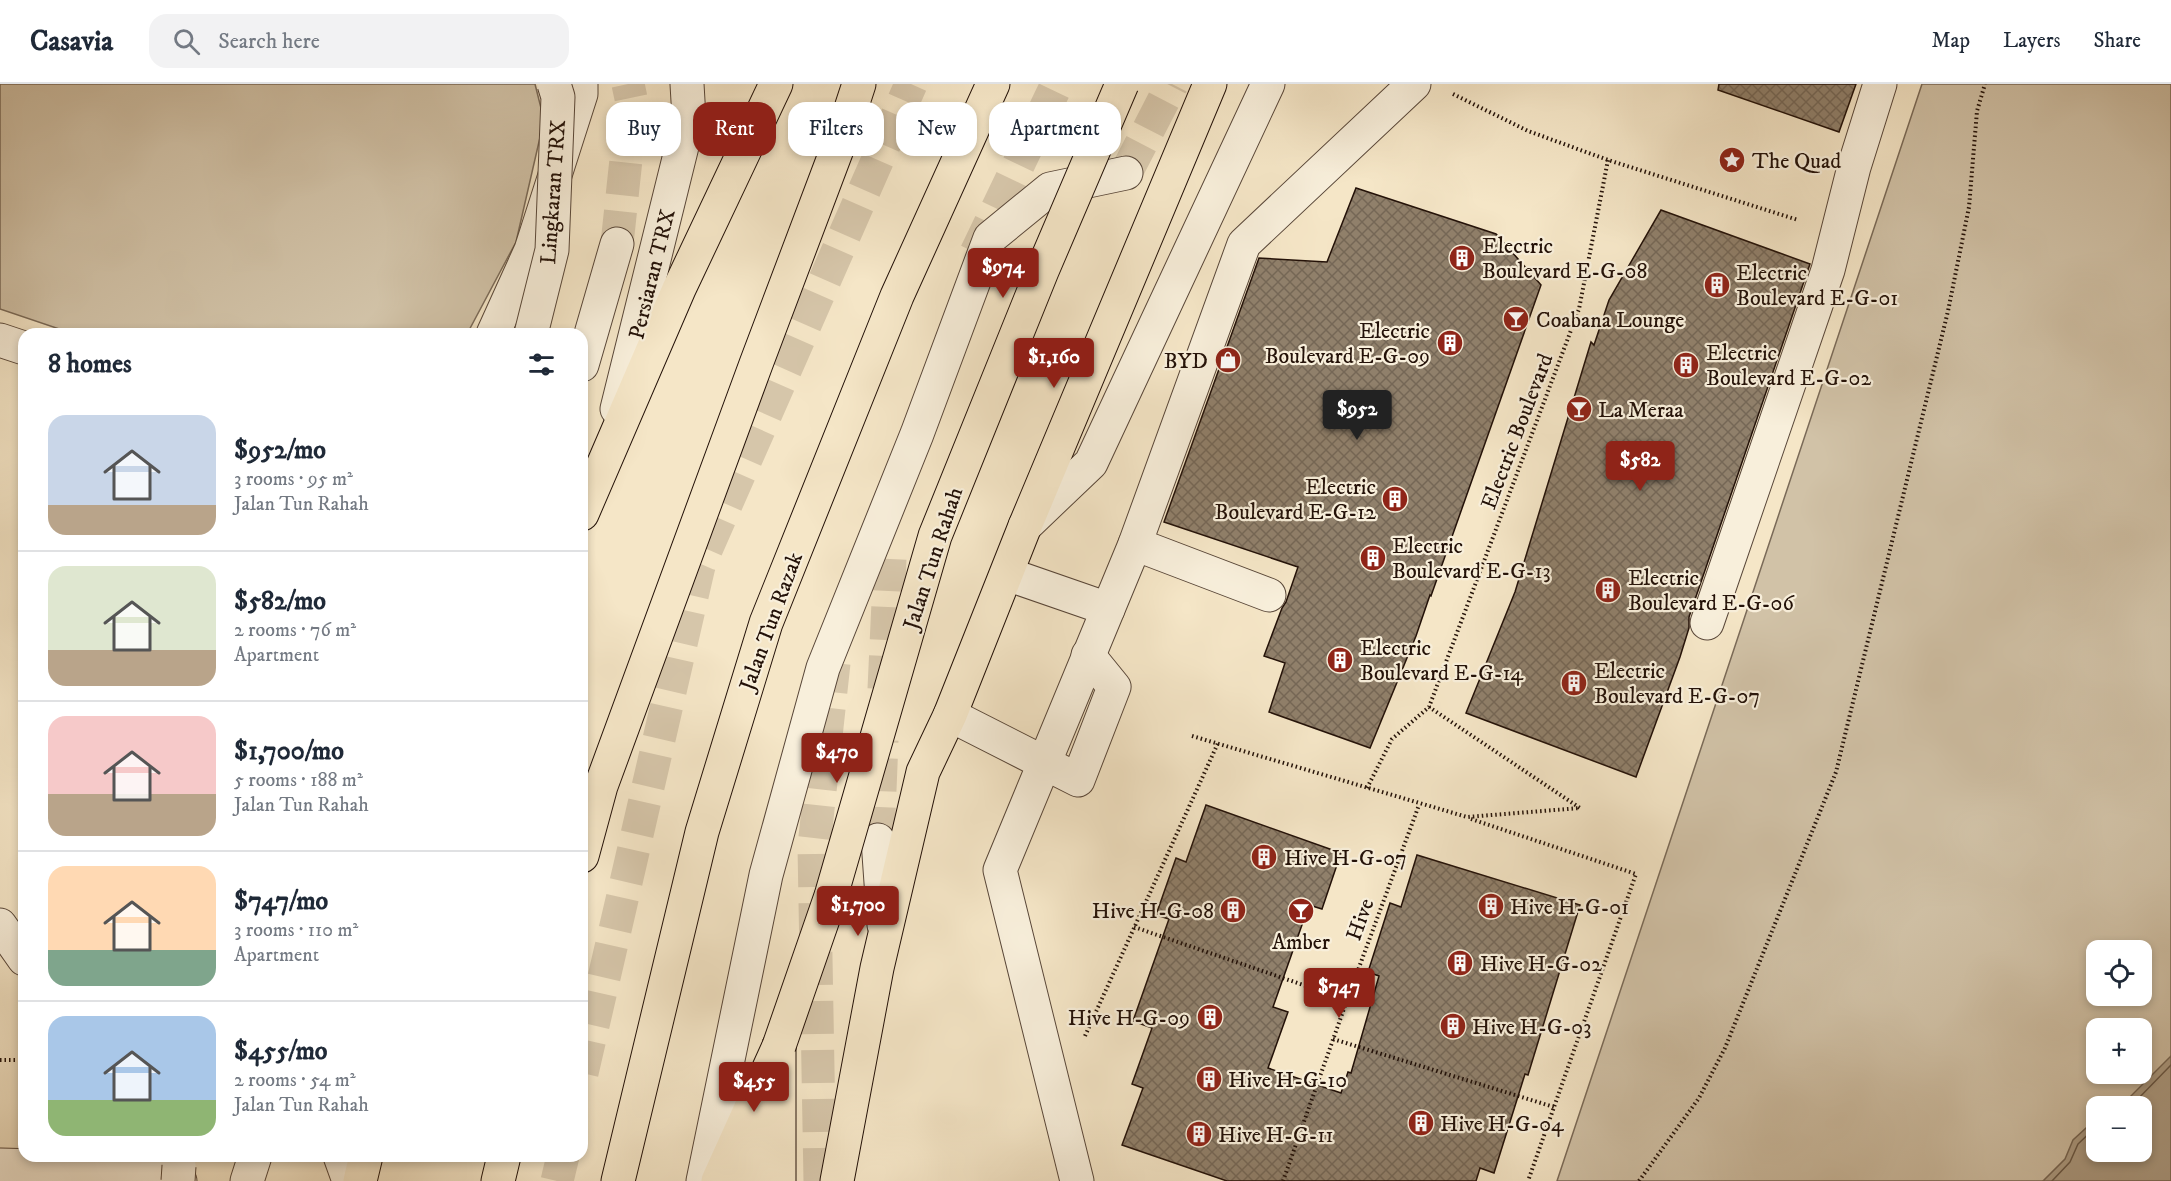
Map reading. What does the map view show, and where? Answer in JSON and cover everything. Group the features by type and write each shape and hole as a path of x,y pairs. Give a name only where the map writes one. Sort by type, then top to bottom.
{"main road":[{"path":"588,500 679,289 776,84"},
{"path":"588,834 601,786 842,136 859,84"},
{"name":"Jalan Tun Razak","path":"618,1181 702,832 766,623 897,296 993,84"},
{"name":"Jalan Tun Rahah","path":"779,1046 831,896 935,536 1042,271 1122,84"},
{"path":"837,1181 875,980 923,772 950,716 1025,526 1210,84"},
{"path":"718,1181 779,1046"},
{"path":"747,1181 779,1046"},
{"path":"779,1046 779,1181"},
{"path":"360,1181 365,1162"},
{"path":"498,1181 503,1162"}],"lane":[{"name":"Persiaran TRX","path":"604,463 689,118 687,84"},
{"path":"1025,526 1091,463 1268,84"},
{"path":"1707,623 1828,270 1854,167 1880,84"},
{"path":"496,328 531,250 574,86"},
{"name":"Lingkaran TRX","path":"532,328 552,250 558,97 574,86"},
{"path":"1077,1181 1000,870 1134,544 1244,244 1429,87"},
{"path":"702,1181 766,875 823,668 916,434 990,238 1050,189 1126,172"},
{"path":"588,344 617,244"},
{"path":"0,340 18,346"},
{"path":"890,559 916,434"},
{"path":"1134,544 1269,595"},
{"path":"1007,574 1108,609"},
{"path":"950,716 1044,764"},
{"path":"878,840 885,936"},
{"path":"0,924 18,950"},
{"path":"0,1165 124,1175 154,1169 179,1181 181,1162"},
{"path":"247,1181 253,1162"},
{"path":"342,1162 349,1181"}],"path":[{"path":"1639,1181 1699,1098 1725,1048 1836,772 1948,311 1969,207 1977,111 1984,84"},
{"path":"1429,87 1528,131 1608,160 1805,222"},
{"name":"Electric Boulevard","path":"1429,707 1579,309 1608,160"},
{"path":"1367,788 1392,739 1429,707 1580,808 1467,818"},
{"path":"1192,736 1467,818 1636,874 1528,1181"},
{"path":"1057,1099 1218,743"},
{"name":"Hive","path":"1283,1181 1419,805"},
{"path":"1134,927 1347,1000"},
{"path":"1333,1039 1554,1107"},
{"path":"0,1060 18,1060"}],"shaded area":[{"path":"0,84 535,84 544,120 516,242 470,328 56,328 0,309"},
{"path":"1922,84 2171,84 2171,1181 1557,1181"}],"water":[{"path":"2171,1056 2171,1181 2043,1181 2065,1159 2073,1140 2086,1128 2086,1162 2152,1162 2152,1096 2131,1096 2143,1084 2152,1084 2152,1075"}],"building":[{"path":"1719,84 1856,84 1839,132 1718,90"},
{"path":"1356,188 1496,234 1541,285 1431,596 1370,748 1269,712 1285,663 1264,656 1298,567 1164,522 1259,258 1327,262"},
{"path":"1661,210 1810,264 1689,617 1689,628 1680,657 1636,777 1466,713 1515,592 1591,342 1594,345 1609,300"},
{"path":"1206,805 1341,853 1322,909 1309,905 1273,1007 1288,1012 1268,1068 1341,1093 1348,1072 1351,1073 1379,976 1368,972 1390,903 1401,907 1417,855 1580,905 1528,1075 1525,1074 1494,1173 1480,1168 1476,1181 1227,1181 1122,1145 1143,1088 1132,1084 1152,1028 1133,1021 1169,919 1156,915 1176,858 1186,862"}],"tunnel":[{"path":"617,244 632,103 628,84"},
{"path":"588,1047 699,566 911,84"},
{"path":"976,253 1057,84"},
{"path":"1126,173 1172,84"},
{"path":"884,689 890,559"},
{"path":"820,1181 814,846 834,663"},
{"path":"878,840 882,740"},
{"path":"557,1181 562,1162"}],"place":[{"name":"The Quad","path":"1732,160"},
{"name":"Electric Boulevard E-G-08","path":"1462,258"},
{"name":"Electric Boulevard E-G-01","path":"1717,285"},
{"name":"Coabana Lounge","path":"1516,319"},
{"name":"Electric Boulevard E-G-09","path":"1450,343"},
{"name":"BYD","path":"1228,360"},
{"name":"Electric Boulevard E-G-02","path":"1686,365"},
{"name":"La Meraa","path":"1579,409"},
{"name":"Electric Boulevard E-G-12","path":"1395,499"},
{"name":"Electric Boulevard E-G-13","path":"1373,558"},
{"name":"Electric Boulevard E-G-06","path":"1608,590"},
{"name":"Electric Boulevard E-G-14","path":"1340,660"},
{"name":"Electric Boulevard E-G-07","path":"1574,683"},
{"name":"Hive H-G-07","path":"1264,857"},
{"name":"Hive H-G-01","path":"1491,906"},
{"name":"Hive H-G-08","path":"1233,910"},
{"name":"Amber","path":"1301,911"},
{"name":"Hive H-G-02","path":"1460,963"},
{"name":"Hive H-G-09","path":"1210,1017"},
{"name":"Hive H-G-03","path":"1453,1026"},
{"name":"Hive H-G-10","path":"1209,1079"},
{"name":"Hive H-G-04","path":"1421,1123"},
{"name":"Hive H-G-11","path":"1199,1134"}]}
